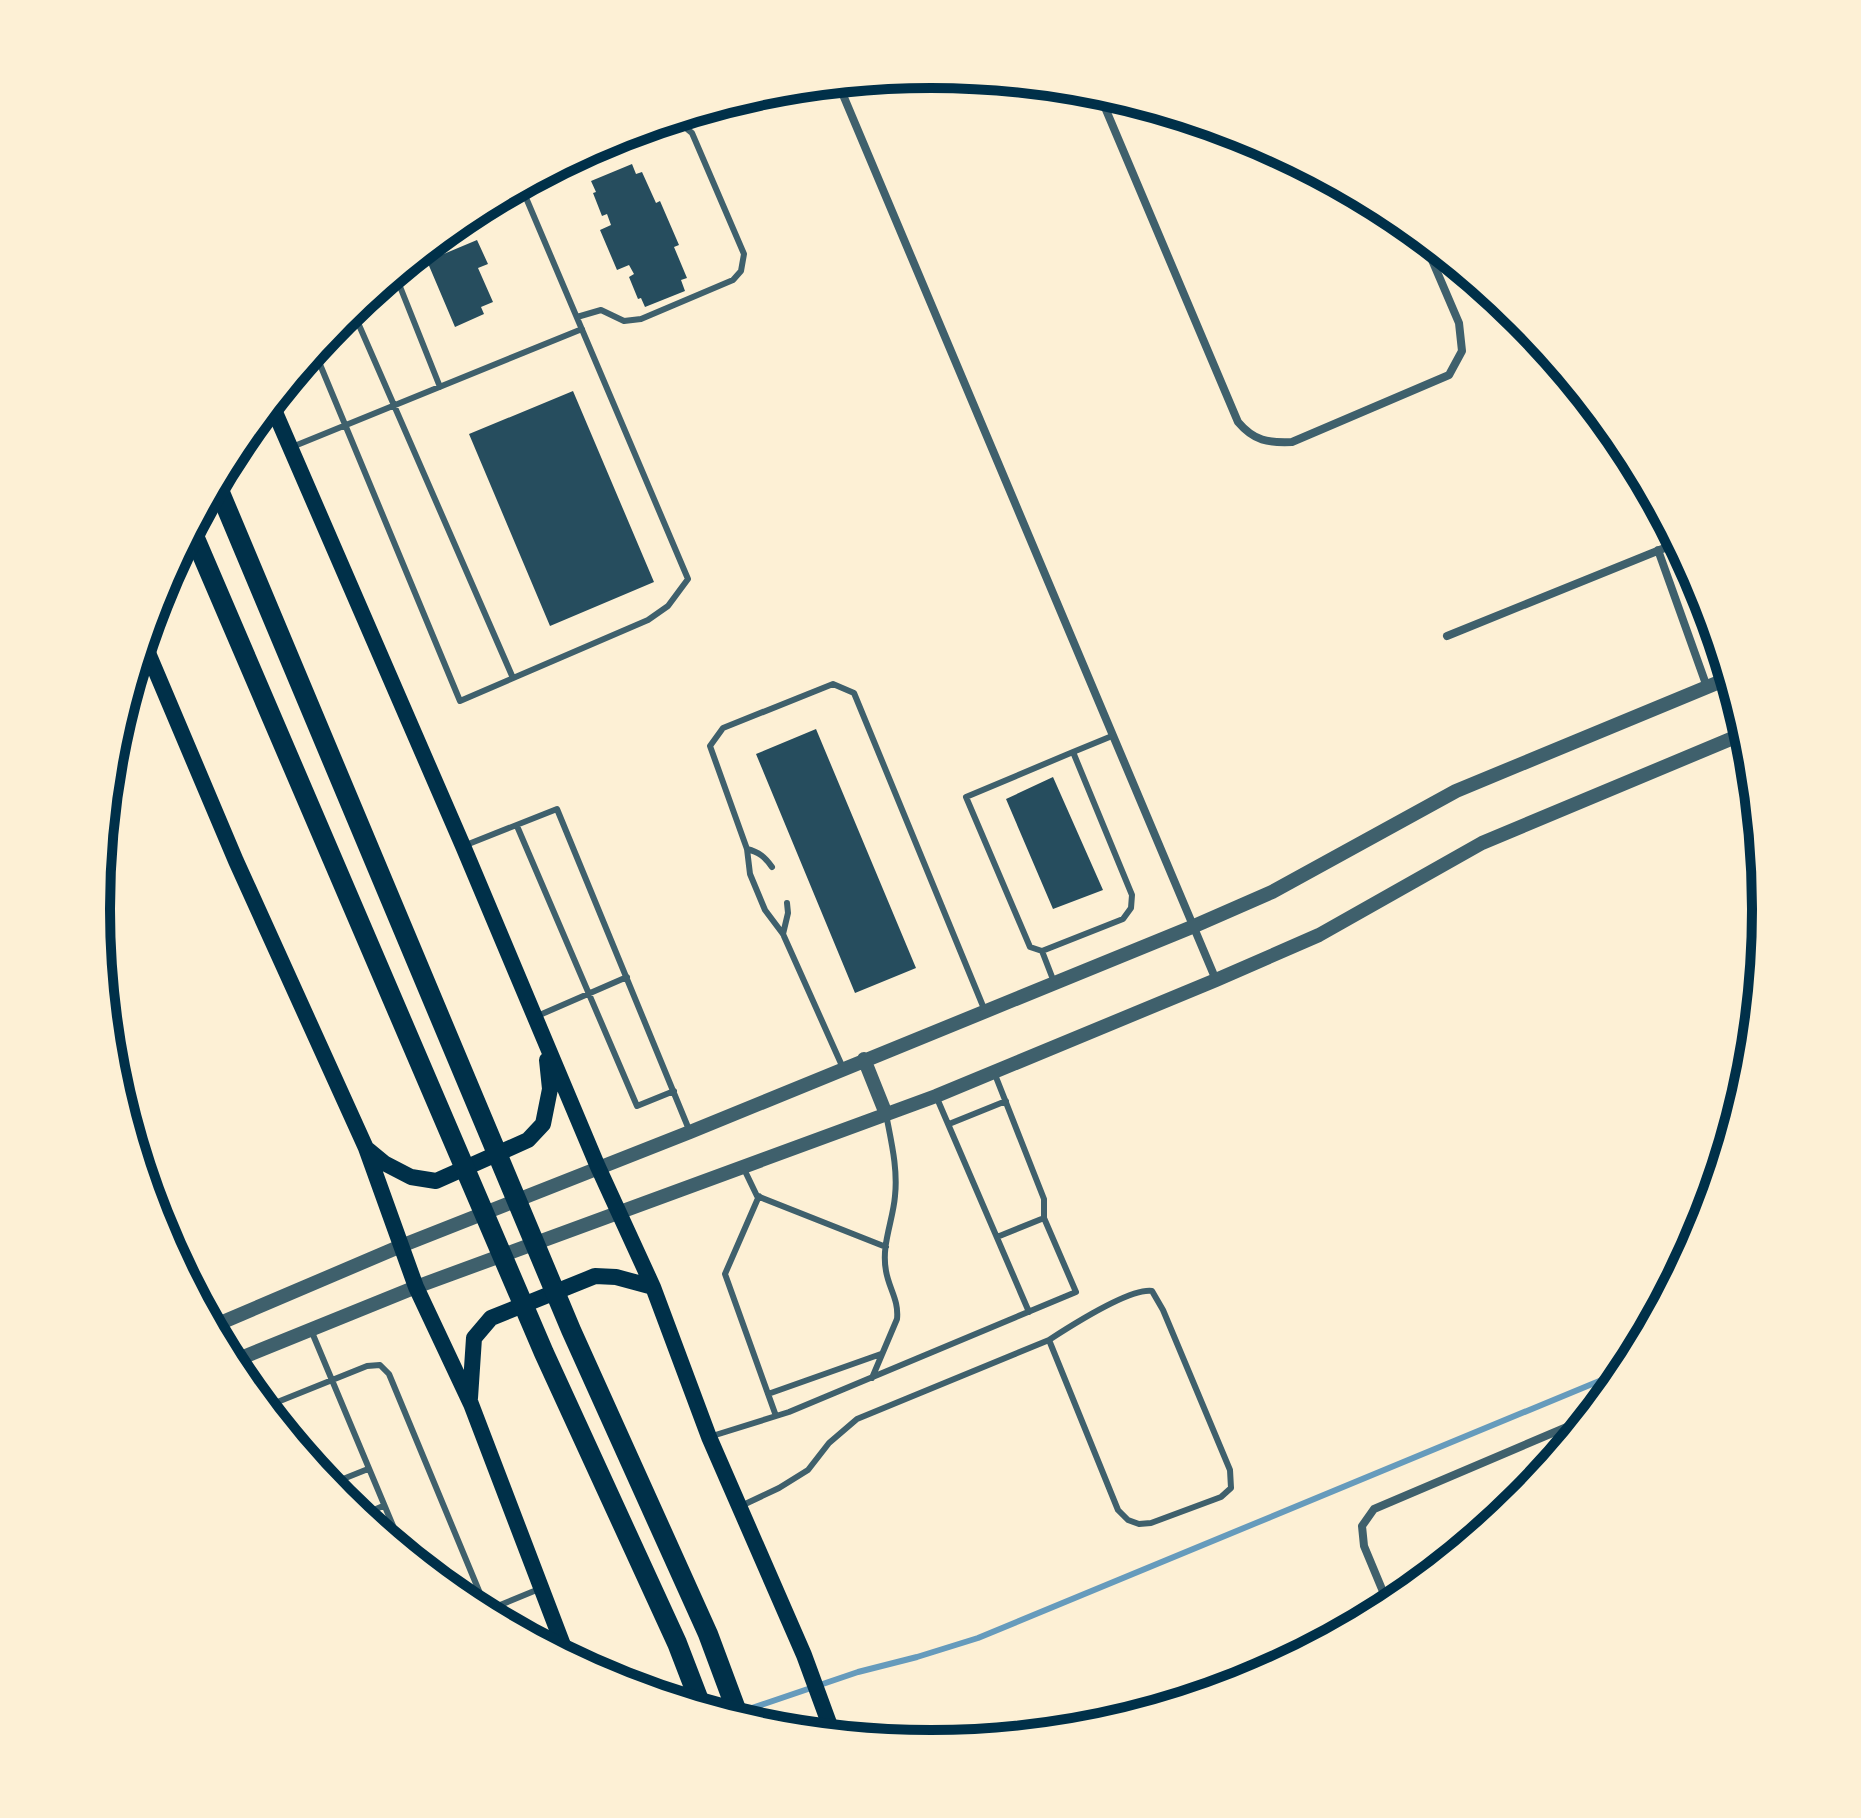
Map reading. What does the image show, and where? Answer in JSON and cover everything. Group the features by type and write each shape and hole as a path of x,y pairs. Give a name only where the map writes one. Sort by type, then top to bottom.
{"highway":[{"path":"221,495 571,1330 708,1634 735,1706"},
{"path":"196,541 544,1353 677,1643 697,1695"}],"main road":[{"path":"276,414 598,1167 653,1287 709,1437 804,1655 830,1724"},
{"path":"149,656 236,861 366,1148 416,1287 471,1404 562,1642"},
{"path":"366,1148 384,1163 411,1177 436,1181 528,1140 543,1124 550,1089 545,1042"},
{"path":"471,1404 470,1370 474,1338 491,1318 595,1276 616,1277 653,1287"}],"street":[{"path":"842,93 1216,980"},
{"path":"1105,107 1238,422 1250,435 1267,443 1292,442 1449,375 1462,351 1459,323 1432,259"},
{"path":"1447,636 1667,547"},
{"path":"1658,550 1707,687"},
{"path":"221,1323 401,1246 1192,927 1272,892 1456,791 1719,682"},
{"path":"243,1357 416,1287 936,1096 1216,980 1319,935 1482,843 1733,738"},
{"path":"864,1059 886,1114"},
{"path":"1384,1594 1364,1546 1362,1526 1374,1509 1567,1427"}],"lane":[{"path":"577,317 601,310 624,321 641,319 733,280 741,271 744,254 692,133 685,126"},
{"path":"319,362 460,701 648,620 668,606 688,579 525,195"},
{"path":"399,284 440,387"},
{"path":"357,321 513,678"},
{"path":"290,448 582,329"},
{"path":"843,1068 783,934 765,910 750,874 747,849 710,746 723,728 833,684 854,693 985,1011"},
{"path":"1073,752 1132,895 1131,908 1123,919 1042,951 1030,947 966,797 1073,752 1112,736"},
{"path":"463,846 557,809 690,1132"},
{"path":"517,826 637,1106 674,1091"},
{"path":"747,849 756,851 772,867"},
{"path":"783,934 787,903"},
{"path":"1042,951 1054,983"},
{"path":"535,1018 627,977"},
{"path":"709,1437 776,1416 1076,1292 1044,1218 1044,1199 994,1072"},
{"path":"936,1096 1029,1312"},
{"path":"949,1124 1006,1101"},
{"path":"872,1378 897,1319 898,1309 886,1271 886,1247 896,1172 886,1114"},
{"path":"743,1165 753,1190 759,1196 886,1247"},
{"path":"759,1196 725,1274 776,1416"},
{"path":"997,1237 1044,1218"},
{"path":"739,1507 808,1470 829,1443 857,1419 1049,1340 1077,1321 1146,1290 1152,1291 1163,1310 1230,1470 1231,1488 1221,1497 1151,1523 1139,1524 1128,1520 1118,1510 1049,1340"},
{"path":"311,1330 394,1530"},
{"path":"768,1394 881,1354"},
{"path":"275,1403 367,1366 380,1365 389,1374 479,1595"},
{"path":"341,1480 368,1469"},
{"path":"372,1511 383,1506"},
{"path":"499,1607 541,1588"}],"building":[{"path":"632,164 636,174 642,172 656,203 660,201 679,245 674,247 687,278 681,280 685,291 645,307 641,298 638,299 629,277 634,274 629,265 617,270 600,230 611,225 607,214 602,216 591,181"},
{"path":"477,240 488,264 478,268 493,302 481,307 484,314 455,327 428,261"},
{"path":"573,391 654,582 550,626 469,434"},
{"path":"816,729 916,968 855,993 756,754"},
{"path":"1053,777 1103,890 1053,909 1006,799"}],"waterway":[{"path":"749,1709 858,1672 978,1638 1603,1380"}]}
